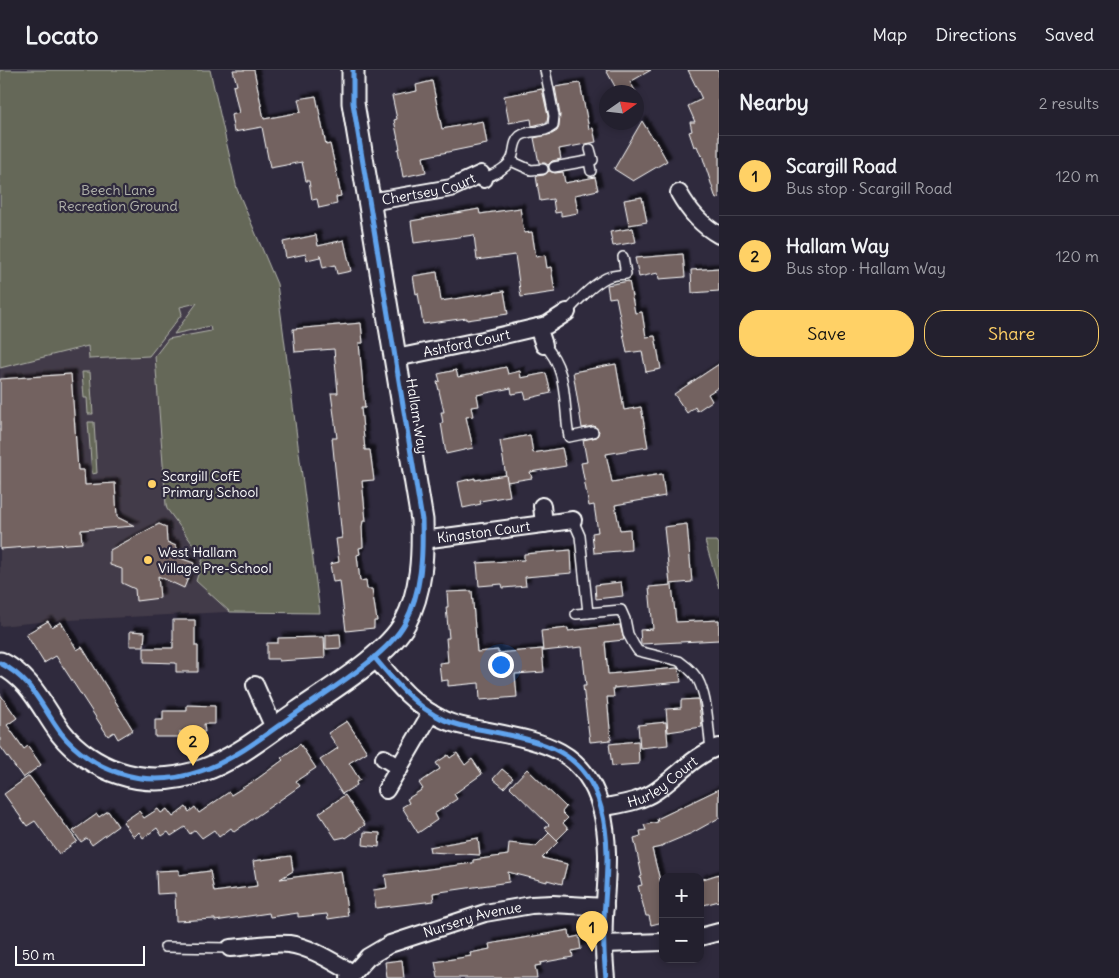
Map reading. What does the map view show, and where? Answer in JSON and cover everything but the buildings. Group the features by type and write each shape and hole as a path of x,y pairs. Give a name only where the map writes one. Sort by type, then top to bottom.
{"street":[{"name":"Hallam Way","path":"0,663 22,677 30,686 72,745 103,766 128,776 167,778 186,776 202,771 231,757 374,658 398,634 412,606 420,573 423,540 420,499 353,103 353,70"},
{"name":"Chertsey Court","path":"370,202 450,188 481,174 484,180"},
{"path":"680,205 719,235"},
{"name":"Ashford Court","path":"396,358 538,328 547,325 567,312"},
{"path":"538,328 544,345"},
{"name":"Kingston Court","path":"542,506 544,524"},
{"name":"Kingston Court","path":"423,540 573,520"},
{"path":"374,658 398,686 416,703 431,713 456,724 531,740 557,750 572,760 587,777 601,808 606,833 608,861 604,944 606,978"},
{"path":"255,685 274,728"},
{"path":"386,790 431,713"},
{"name":"Hurley Court","path":"601,808 637,800 649,795 700,755 715,748"},
{"path":"384,758 400,768"},
{"name":"Nursery Avenue","path":"240,952 280,944 299,946 318,954 351,976 368,957 390,944 485,913 531,905 553,904 605,907"},
{"path":"704,936 719,932"},
{"path":"604,944 659,942"}],"lane":[{"path":"484,180 511,161 517,140 522,135 544,131 553,126 554,116 546,70"},
{"path":"590,149 592,160 589,161 591,171"},
{"path":"511,161 531,170 543,169"},
{"path":"554,167 589,161"},
{"path":"567,312 601,281 610,276 626,274 623,257"},
{"path":"544,345 552,353 561,376 569,437 593,432"},
{"path":"573,520 580,536 588,613"},
{"path":"576,614 621,610 628,634 638,651 679,661 684,665 700,682 715,748"},
{"path":"165,946 240,952"}],"shaded area":[{"name":"Scargill CofE Primary School","path":"277,284 320,613 226,612 49,621 0,626 0,357 151,314"}],"green space":[{"name":"Beech Lane Recreation Ground","path":"0,70 210,70 237,189 277,284 320,613 230,612 196,581 203,558 167,509 155,356 168,339 211,331 210,326 174,334 197,303 180,307 182,314 149,356 89,359 88,346 0,368"},
{"path":"82,372 90,372 93,414 88,414 87,398 84,398"},
{"path":"88,422 94,422 97,473 92,474"},
{"path":"705,541 717,541 719,544 719,588"}],"cycle path":[{"path":"0,663 11,669 28,685 61,733 87,757 111,770 129,776 150,779 171,778 191,774 214,766 251,745 356,672 385,648 405,623 411,611 418,586 422,560 422,520 353,103 353,70"},
{"path":"374,657 414,701 433,714 459,725 541,743 571,759 584,772 594,788 601,808 606,836 607,863 604,933 606,978"}],"place":[{"name":"Scargill CofE Primary School","path":"152,484"},
{"name":"West Hallam Village Pre-School","path":"148,560"},
{"name":"Hallam Way","path":"193,766"},
{"name":"Scargill Road","path":"592,952"}]}
